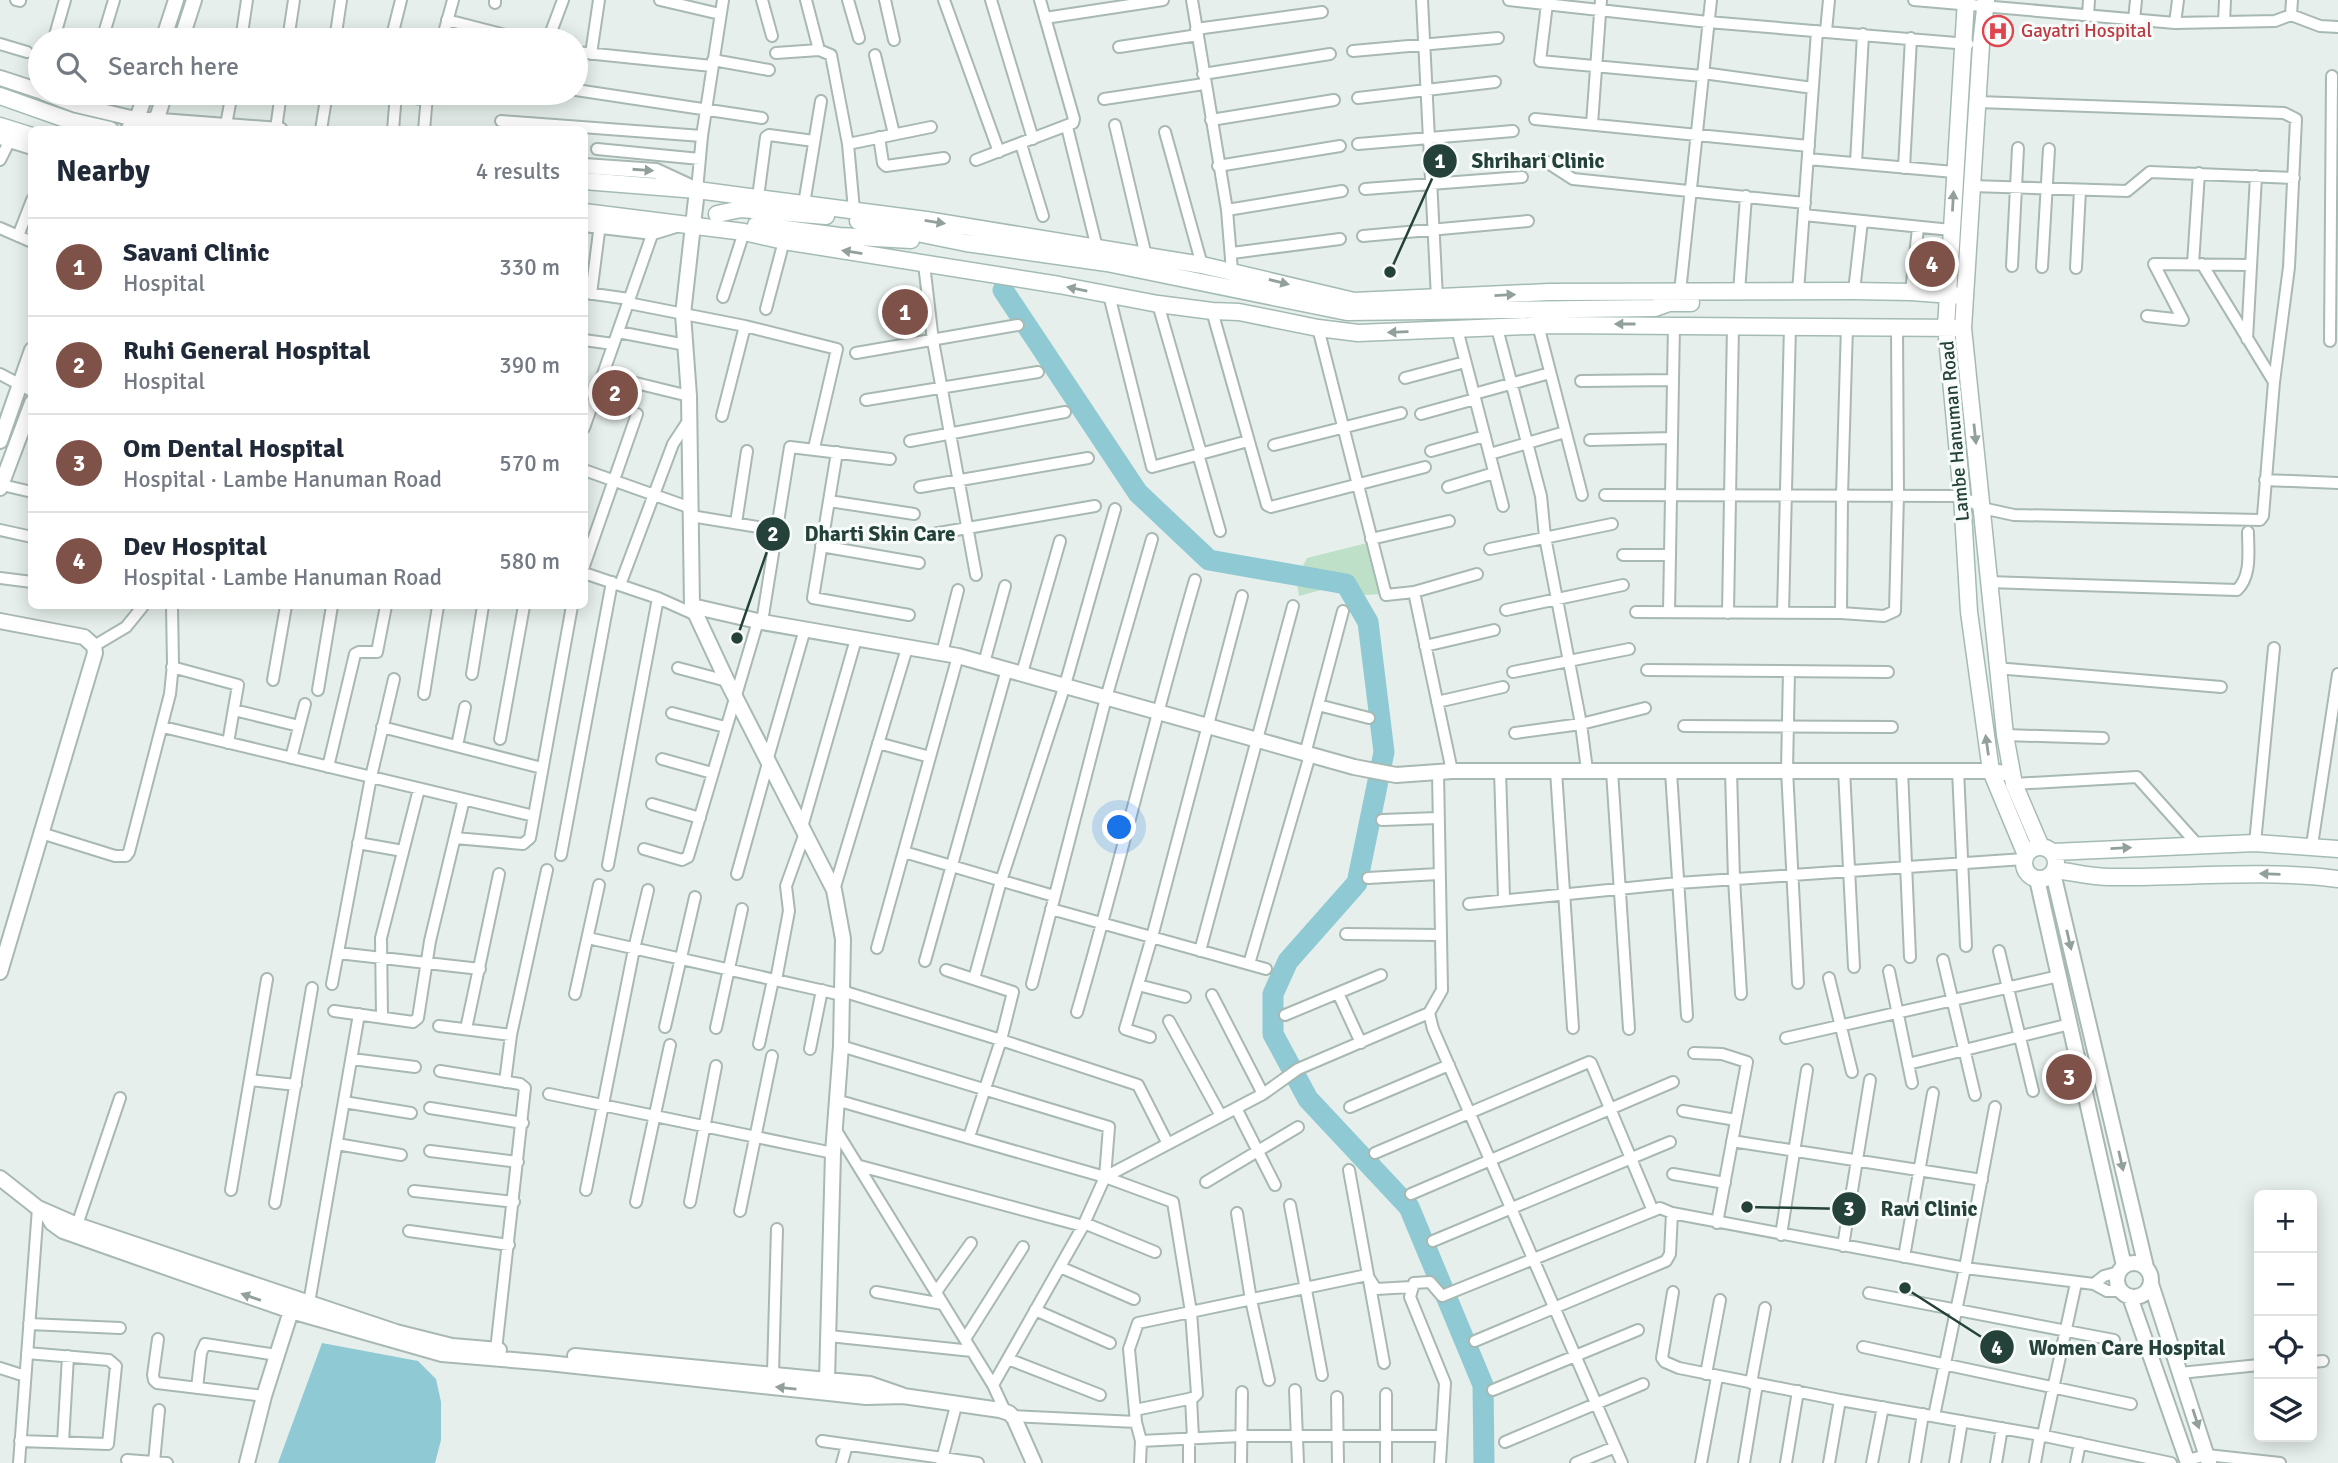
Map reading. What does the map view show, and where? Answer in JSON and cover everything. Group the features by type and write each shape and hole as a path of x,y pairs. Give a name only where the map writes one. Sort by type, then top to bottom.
{"main road":[{"name":"Lambe Hanuman Road","path":"1965,3 1951,230 1940,294 1942,327 1962,496 1969,612 1991,771 2025,857"},
{"name":"Lambe Hanuman Road","path":"1986,4 1963,328 2005,735 2013,779 2047,849"},
{"path":"0,96 93,126"},
{"path":"0,126 28,135"},
{"path":"588,181 697,190 854,210 1202,265 1354,301 1549,292 1854,291 1965,296"},
{"path":"966,243 839,236 751,225 717,214 741,209 839,217 966,243 1107,262 1243,292 1358,313 1655,308 1674,303 1922,301 1940,294"},
{"path":"588,213 653,226 687,224 744,232 1158,304 1239,312 1357,333 1538,325 1963,328"},
{"path":"1239,273 1243,292 1239,312"},
{"path":"1655,308 1673,314 1920,317 1942,327"},
{"path":"2047,849 2057,860 2054,872 2046,879 2037,880 2026,872 2025,857 2032,849 2255,843 2312,845 2338,849"},
{"path":"2054,872 2107,877 2255,873 2338,879"}],"street":[{"path":"57,28 65,0"},
{"path":"106,28 114,0"},
{"path":"167,28 176,0"},
{"path":"185,28 194,0"},
{"path":"242,28 247,0"},
{"path":"290,28 294,0"},
{"path":"337,28 341,0"},
{"path":"394,28 401,0"},
{"path":"445,28 453,0"},
{"path":"552,28 563,0"},
{"path":"591,54 598,0"},
{"path":"660,0 720,14"},
{"path":"723,0 702,136 697,190 687,224 683,314 690,418 694,610 734,696 834,890 843,939 826,1386"},
{"path":"762,0 772,36"},
{"path":"806,0 819,50"},
{"path":"848,0 859,38"},
{"path":"885,0 894,40"},
{"path":"944,0 999,152"},
{"path":"990,0 1033,139"},
{"path":"976,160 1073,123 1040,0"},
{"path":"1045,18 1083,6 1163,0"},
{"path":"1192,0 1232,253 1239,273"},
{"path":"1422,0 1437,298"},
{"path":"1509,0 1601,5 1708,22 1981,45"},
{"path":"1680,292 1711,0"},
{"path":"1798,292 1813,88 1821,31 1829,0"},
{"path":"1914,0 2042,5 2088,16 2175,23 2275,21 2291,15 2320,26 2338,27"},
{"path":"2088,16 2089,0"},
{"path":"2134,20 2136,0"},
{"path":"2175,23 2178,0"},
{"path":"2224,22 2225,0"},
{"path":"2291,15 2292,0"},
{"path":"1546,4 1540,61 1813,88"},
{"path":"1592,124 1601,5"},
{"path":"1119,47 1322,12"},
{"path":"447,20 478,28"},
{"path":"1856,163 1863,34"},
{"path":"1353,51 1497,37"},
{"path":"1903,168 1911,38"},
{"path":"0,44 27,52"},
{"path":"776,53 819,50 831,55 848,144 854,210"},
{"path":"588,54 769,70"},
{"path":"1104,99 1330,54"},
{"path":"875,55 894,134"},
{"path":"2330,341 2335,275 2332,76"},
{"path":"0,78 28,87"},
{"path":"1358,98 1495,82"},
{"path":"588,92 762,118"},
{"path":"1211,120 1334,100"},
{"path":"804,204 821,101"},
{"path":"1605,495 1962,496 1982,508 2014,514 2260,520 2263,516 2274,382 2289,267 2296,119 2287,114 1978,102"},
{"path":"79,105 132,124 239,126"},
{"path":"132,124 141,105"},
{"path":"151,125 160,105"},
{"path":"226,125 230,105"},
{"path":"278,126 280,105"},
{"path":"322,126 325,105"},
{"path":"392,105 393,126"},
{"path":"424,126 426,105"},
{"path":"1535,120 1809,146"},
{"path":"500,121 567,126"},
{"path":"1115,125 1146,256"},
{"path":"848,144 932,127"},
{"path":"1067,127 1097,248"},
{"path":"588,128 702,136"},
{"path":"1358,144 1513,131"},
{"path":"1165,132 1202,265"},
{"path":"758,197 766,137 769,135 814,141"},
{"path":"879,137 883,163 886,166 944,158"},
{"path":"0,160 5,139 28,146"},
{"path":"1020,144 1043,216"},
{"path":"1218,166 1340,146"},
{"path":"2012,266 2018,148"},
{"path":"597,149 700,159"},
{"path":"2042,267 2049,149"},
{"path":"1542,159 1573,179 1805,203"},
{"path":"1808,159 1954,172"},
{"path":"588,166 656,171 697,190"},
{"path":"1972,186 2127,191 2150,172 2294,178"},
{"path":"2199,173 2198,264 2274,382"},
{"path":"2247,339 2256,176"},
{"path":"1365,190 1522,177"},
{"path":"2076,268 2080,190"},
{"path":"1227,210 1342,191"},
{"path":"1739,292 1746,196"},
{"path":"18,236 28,210"},
{"path":"1804,215 1951,230"},
{"path":"1363,236 1528,221"},
{"path":"1854,291 1862,221"},
{"path":"588,223 653,226 588,417"},
{"path":"600,224 588,294 745,326 837,349 814,449"},
{"path":"1911,292 1918,228"},
{"path":"723,297 744,232"},
{"path":"2,233 28,240"},
{"path":"1232,253 1340,239"},
{"path":"766,309 784,241"},
{"path":"924,264 933,341 976,575"},
{"path":"2147,316 2183,320 2154,264 2251,265"},
{"path":"1110,295 1151,466 1248,441"},
{"path":"1158,304 1220,531"},
{"path":"1212,311 1265,504 1268,506 1357,486 1425,467"},
{"path":"1669,612 1674,324"},
{"path":"856,353 1018,325"},
{"path":"1538,325 1583,495"},
{"path":"1728,612 1732,325"},
{"path":"722,416 745,326"},
{"path":"1783,613 1790,326"},
{"path":"1841,613 1847,326"},
{"path":"1636,612 1841,613 1884,616 1895,611 1898,495 1897,327"},
{"path":"1318,328 1386,595 1414,592 1477,574"},
{"path":"1497,328 1541,496 1545,537 1581,724 1587,770"},
{"path":"1457,329 1503,506"},
{"path":"618,332 685,345"},
{"path":"588,341 613,344"},
{"path":"1405,377 1465,362"},
{"path":"866,400 1038,372"},
{"path":"1421,414 1550,373"},
{"path":"0,374 25,388 0,442"},
{"path":"603,375 689,396"},
{"path":"1581,381 1673,380"},
{"path":"588,390 597,391"},
{"path":"910,441 1065,412"},
{"path":"1274,445 1401,413"},
{"path":"588,555 637,414"},
{"path":"28,416 1,486 28,491"},
{"path":"561,855 616,584 678,434 690,418"},
{"path":"1490,454 1565,432"},
{"path":"1431,452 1485,436"},
{"path":"1590,440 1672,439"},
{"path":"644,849 687,859 734,696 760,621 790,447 890,459"},
{"path":"736,523 747,451"},
{"path":"837,452 814,598 909,615"},
{"path":"920,487 1088,458"},
{"path":"588,471 654,495 691,512 776,530"},
{"path":"1448,487 1494,473"},
{"path":"2265,480 2338,483"},
{"path":"829,500 914,514"},
{"path":"927,535 1095,506"},
{"path":"974,978 1001,881 1065,685 1115,509"},
{"path":"1371,539 1449,521"},
{"path":"1490,549 1612,524"},
{"path":"0,530 28,536"},
{"path":"1988,582 2237,590 2247,573 2248,532"},
{"path":"1031,984 1106,698 1152,539"},
{"path":"1022,673 1060,541"},
{"path":"821,546 919,563"},
{"path":"1623,555 1670,555"},
{"path":"588,574 694,610 958,656 1354,767 1396,775 1587,770 1902,770 1991,771 2013,779 2137,777 2197,844"},
{"path":"0,578 28,582"},
{"path":"1077,1012 1195,580"},
{"path":"1506,610 1623,585"},
{"path":"984,663 1005,586"},
{"path":"942,653 958,590"},
{"path":"1105,1177 1263,1094 1298,1069 1429,1013 1442,990 1438,818 1445,772 1437,702 1414,592"},
{"path":"1150,1037 1125,1030 1153,937 1242,596"},
{"path":"608,865 658,598"},
{"path":"1200,951 1293,606"},
{"path":"94,646 126,627 141,609"},
{"path":"41,833 115,856 126,856 132,848 163,727 172,667 172,609"},
{"path":"273,681 285,609"},
{"path":"318,690 332,609"},
{"path":"328,767 355,654 377,652 385,609"},
{"path":"424,694 438,609"},
{"path":"472,674 483,609"},
{"path":"500,739 523,609"},
{"path":"455,838 523,844 530,838 571,609"},
{"path":"1249,964 1308,754 1343,611"},
{"path":"0,621 84,637 94,646 95,653 0,972"},
{"path":"737,874 805,629"},
{"path":"1426,646 1494,630"},
{"path":"759,1044 789,911 786,889 856,639"},
{"path":"834,890 907,648"},
{"path":"2255,843 2274,648"},
{"path":"1513,672 1629,649"},
{"path":"877,948 958,656"},
{"path":"172,667 238,685 228,743"},
{"path":"678,668 727,681"},
{"path":"1996,668 2221,687"},
{"path":"925,961 1007,669"},
{"path":"1647,670 1888,672"},
{"path":"1789,671 1787,770 1798,983"},
{"path":"2312,845 2338,674"},
{"path":"332,984 371,777 394,679"},
{"path":"1437,702 1503,687"},
{"path":"291,758 305,704"},
{"path":"1318,705 1369,718"},
{"path":"457,746 465,707"},
{"path":"1516,733 1581,724 1645,708"},
{"path":"234,710 299,726"},
{"path":"672,713 725,727"},
{"path":"1684,726 1892,727"},
{"path":"163,727 534,816"},
{"path":"382,727 542,768"},
{"path":"2005,735 2104,738"},
{"path":"878,743 930,757"},
{"path":"662,759 712,773"},
{"path":"1844,770 1854,967"},
{"path":"1902,770 1910,957"},
{"path":"1500,771 1504,898"},
{"path":"1556,771 1573,1028"},
{"path":"1612,771 1629,1029"},
{"path":"1731,771 1741,994"},
{"path":"1958,771 1966,946"},
{"path":"1671,772 1687,1016"},
{"path":"382,1017 381,958 384,924 419,789"},
{"path":"334,1010 416,1020 426,963 464,799"},
{"path":"652,804 700,818"},
{"path":"1382,820 1438,818"},
{"path":"358,843 403,851"},
{"path":"904,852 1054,896"},
{"path":"1469,904 1504,898 1678,883 2025,857"},
{"path":"505,1082 511,1035 547,870"},
{"path":"2054,872 2146,1267 2151,1275 2151,1284 2208,1459"},
{"path":"466,1029 499,874"},
{"path":"1368,878 1438,874"},
{"path":"2037,880 2122,1269 2117,1282 2125,1294 2188,1462 2208,1459 2280,1463"},
{"path":"575,994 598,885"},
{"path":"586,1189 648,890"},
{"path":"665,1027 695,897"},
{"path":"716,1028 742,909"},
{"path":"1051,909 1266,969"},
{"path":"1346,934 1441,935"},
{"path":"588,938 842,993 1001,1040 1138,1085 1168,1144"},
{"path":"2000,951 2033,1091"},
{"path":"338,953 480,969"},
{"path":"1943,960 1975,1095"},
{"path":"946,970 1013,991 1001,1040 969,1137"},
{"path":"1889,971 1912,1083"},
{"path":"1285,1015 1381,975"},
{"path":"1786,1038 2059,976"},
{"path":"1829,978 1852,1072"},
{"path":"231,1190 267,979"},
{"path":"1139,985 1185,997"},
{"path":"275,1203 312,988"},
{"path":"810,1049 822,990"},
{"path":"1338,993 1361,1043"},
{"path":"1212,995 1263,1094"},
{"path":"1429,1013 1448,1065 1622,1463"},
{"path":"309,1303 359,1014"},
{"path":"1169,1021 1222,1116"},
{"path":"1908,1063 2070,1024"},
{"path":"439,1026 511,1035"},
{"path":"636,1202 670,1045"},
{"path":"841,1046 1109,1127 1105,1177 1084,1225 993,1385"},
{"path":"1693,1053 1722,1054 1746,1062 1717,1223"},
{"path":"740,1211 772,1056"},
{"path":"352,1059 415,1067"},
{"path":"1375,1153 1586,1061 1591,1063 1653,1211"},
{"path":"1350,1107 1448,1065"},
{"path":"690,1202 716,1066"},
{"path":"1781,1235 1807,1070"},
{"path":"440,1071 520,1084 525,1088 496,1350"},
{"path":"250,1080 296,1087"},
{"path":"1843,1246 1870,1080"},
{"path":"1411,1194 1674,1082"},
{"path":"1904,1257 1933,1093"},
{"path":"549,1094 833,1153"},
{"path":"77,1225 120,1098"},
{"path":"836,1100 1105,1177 1173,1202 1191,1312 1198,1391 1196,1396 1191,1398 1135,1410"},
{"path":"344,1102 411,1113"},
{"path":"1915,1463 1945,1365 1995,1107"},
{"path":"430,1108 523,1123"},
{"path":"1236,1108 1275,1185"},
{"path":"1683,1111 1736,1120"},
{"path":"834,1127 993,1385 1034,1463"},
{"path":"1206,1182 1298,1127"},
{"path":"1732,1140 1982,1180"},
{"path":"1433,1241 1670,1142"},
{"path":"337,1143 401,1155"},
{"path":"430,1151 518,1162"},
{"path":"860,1166 1084,1225 1155,1252"},
{"path":"1349,1170 1384,1363"},
{"path":"1673,1174 1725,1182"},
{"path":"0,1178 42,1210 77,1225 419,1338 452,1346 773,1373 826,1386"},
{"path":"414,1191 514,1202"},
{"path":"1290,1205 1322,1375"},
{"path":"1367,1275 1376,1289 1430,1282 1442,1296 1661,1208 1672,1213 1781,1235 1965,1268 2094,1284 2107,1291 2125,1294 2142,1296 2151,1284"},
{"path":"42,1210 52,1223 63,1230 291,1311 442,1354 826,1386 882,1386 903,1396 957,1402 1008,1414 1136,1422"},
{"path":"19,1463 29,1324 42,1210"},
{"path":"1237,1213 1251,1300 1269,1380"},
{"path":"1475,1341 1666,1261 1670,1254 1672,1213"},
{"path":"773,1373 777,1229"},
{"path":"409,1231 509,1245"},
{"path":"936,1292 971,1243"},
{"path":"965,1339 1023,1247"},
{"path":"2094,1284 2109,1274 2138,1263 2146,1267"},
{"path":"1060,1267 1134,1299"},
{"path":"1140,1463 1141,1441 1136,1422 1129,1349 1138,1323 1367,1275"},
{"path":"2035,1463 2076,1283"},
{"path":"1413,1285 1410,1297 1446,1383 1440,1463"},
{"path":"876,1292 943,1304"},
{"path":"1673,1292 1662,1359 1679,1368 1840,1400 2041,1435 2171,1463"},
{"path":"1869,1293 2114,1340"},
{"path":"1701,1463 1720,1300"},
{"path":"1744,1463 1765,1308"},
{"path":"1035,1310 1110,1343"},
{"path":"247,1463 264,1396 291,1311"},
{"path":"29,1324 120,1328"},
{"path":"1493,1390 1638,1330"},
{"path":"829,1336 972,1351"},
{"path":"158,1339 154,1380 157,1383 264,1396"},
{"path":"197,1388 202,1348 205,1344 277,1355"},
{"path":"1863,1347 2131,1404"},
{"path":"20,1441 108,1444 116,1366 109,1360 27,1353"},
{"path":"63,1442 68,1356"},
{"path":"1008,1359 1100,1395"},
{"path":"2180,1373 2254,1366"},
{"path":"0,1368 25,1376"},
{"path":"1505,1442 1643,1384"},
{"path":"1295,1390 1298,1463"},
{"path":"1786,1463 1798,1391"},
{"path":"1241,1463 1242,1392"},
{"path":"1386,1394 1386,1463"},
{"path":"1337,1397 1338,1463"},
{"path":"1189,1463 1191,1398"},
{"path":"1829,1463 1840,1400"},
{"path":"942,1461 957,1402"},
{"path":"1872,1463 1883,1407"},
{"path":"154,1462 159,1410"},
{"path":"1955,1463 1962,1421"},
{"path":"1996,1463 2002,1428"},
{"path":"1141,1441 1297,1436 1441,1436"},
{"path":"822,1441 894,1457 978,1463"},
{"path":"2076,1463 2080,1443"},
{"path":"842,1463 847,1445"},
{"path":"1576,1463 1615,1447"},
{"path":"2115,1463 2116,1451"},
{"path":"127,1460 167,1463"}],"green space":[{"path":"1367,543 1382,594 1347,596 1325,589 1299,596 1296,579 1307,558"}],"water":[{"path":"322,1343 418,1361 436,1379 441,1402 441,1440 435,1463 278,1463"}],"waterway":[{"path":"1003,290 1138,493 1209,560 1346,584 1368,622 1384,752 1357,883 1288,961 1273,994 1273,1034 1308,1099 1409,1207 1483,1385 1484,1463"}],"place":[{"name":"Gayatri Hospital","path":"1998,31"},
{"name":"Dev Hospital","path":"1932,264"},
{"name":"Shrihari Clinic","path":"1390,272"},
{"name":"Savani Clinic","path":"905,312"},
{"name":"Ruhi General Hospital","path":"615,393"},
{"name":"Dharti Skin Care","path":"737,638"},
{"name":"Om Dental Hospital","path":"2069,1077"},
{"name":"Ravi Clinic","path":"1747,1207"},
{"name":"Women Care Hospital","path":"1905,1288"}]}
